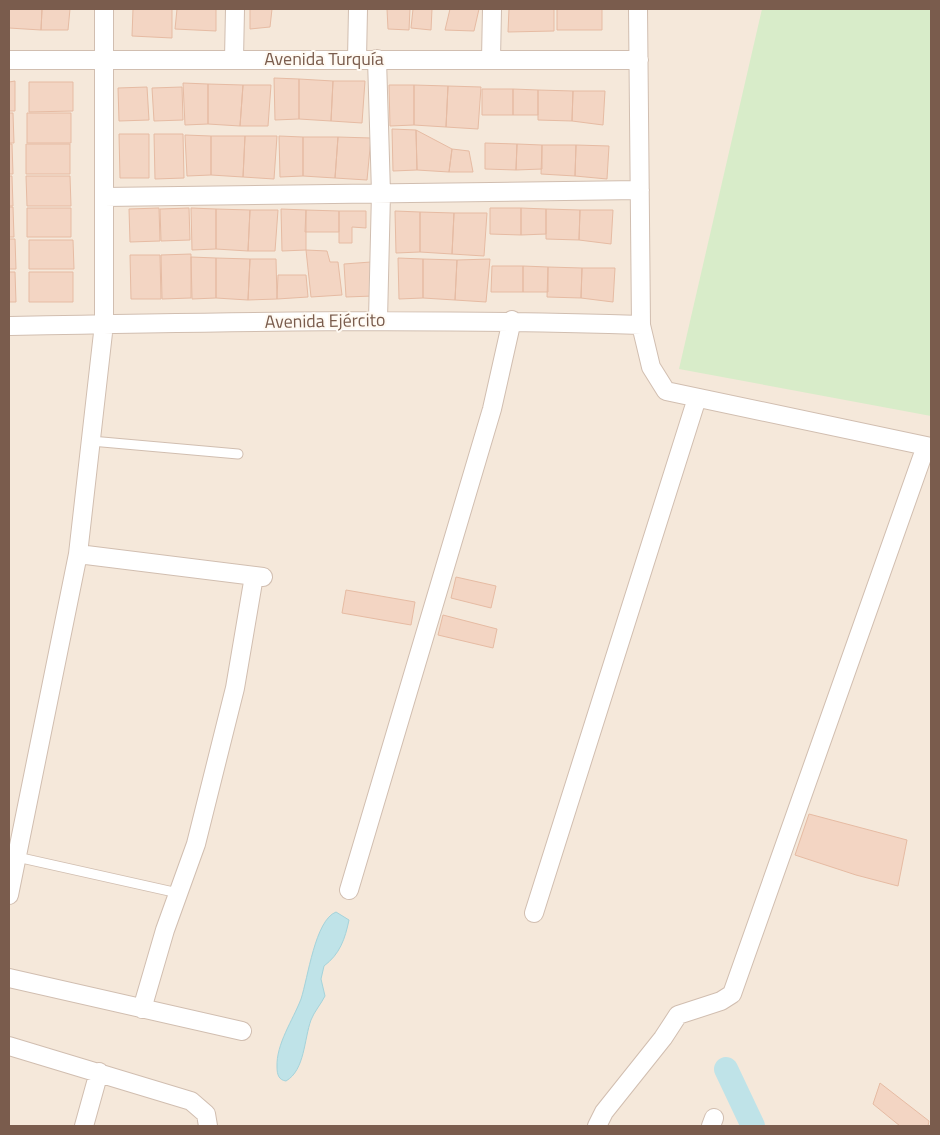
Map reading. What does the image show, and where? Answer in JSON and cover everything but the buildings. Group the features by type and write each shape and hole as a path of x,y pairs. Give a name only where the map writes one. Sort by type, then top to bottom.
{"street":[{"path":"9,895 78,554 104,324 104,9"},
{"path":"234,58 235,9"},
{"path":"357,59 358,9"},
{"path":"491,59 492,9"},
{"path":"597,1126 604,1112 663,1038 678,1014 721,1001 732,994 929,446 666,391 651,367 641,325 638,9"},
{"name":"Avenida Turquía","path":"9,60 234,58 639,60"},
{"path":"377,59 381,193 378,320"},
{"path":"104,197 640,190"},
{"name":"Avenida Ejército","path":"9,326 378,320 512,320 641,325"},
{"path":"349,890 492,410 512,320"},
{"path":"534,913 696,398"},
{"path":"78,554 259,577 235,688 196,844 178,893 142,1008"},
{"path":"9,978 242,1031"},
{"path":"9,1046 190,1101 206,1114 208,1126"},
{"path":"84,1126 99,1072"}],"lane":[{"path":"91,441 238,454"},
{"path":"17,857 178,893"}],"shaded area":[{"path":"9,9 931,9 931,1126 9,1126"}],"green space":[{"path":"762,9 931,9 931,416 679,369"}],"water":[{"path":"336,912 349,920 346,934 338,951 324,966 321,979 325,996 311,1020 297,1070 286,1081 279,1077 277,1072 279,1050 301,999 318,938 329,917"}],"waterway":[{"path":"726,1069 753,1126"}]}
